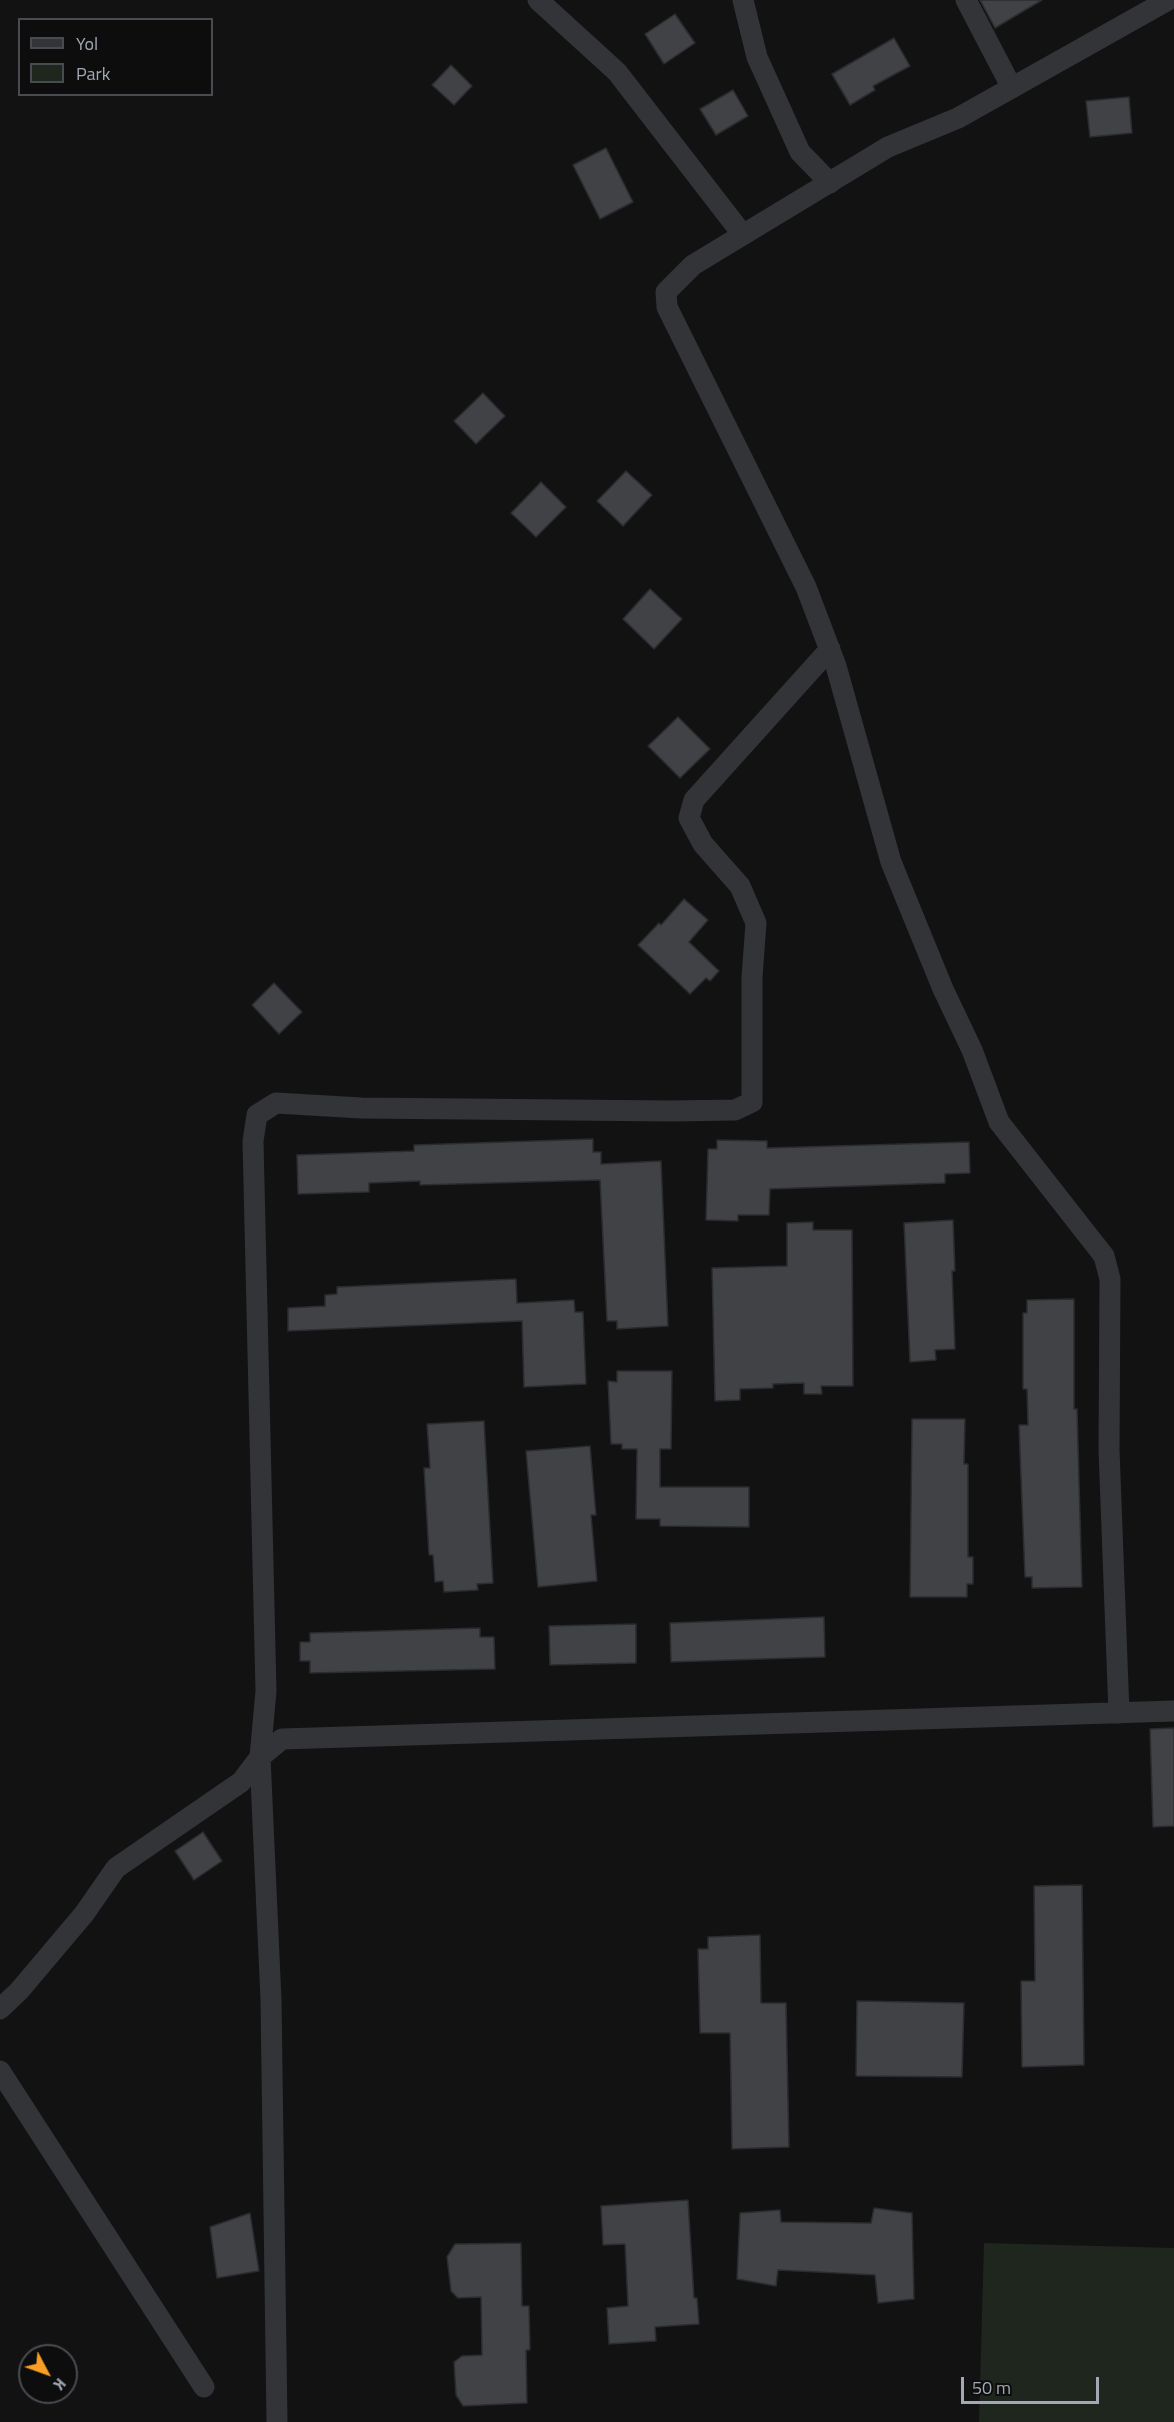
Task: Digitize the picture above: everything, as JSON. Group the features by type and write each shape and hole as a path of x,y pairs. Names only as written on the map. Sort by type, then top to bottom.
{"street":[{"path":"538,0 617,72 743,235"},
{"path":"744,0 756,57 800,152 830,183"},
{"path":"966,0 1012,88"},
{"path":"1119,1713 1109,1450 1110,1279 1104,1256 999,1122 972,1050 942,989 891,862 830,649 806,587 667,307 666,292 693,265 888,147 958,118 1168,0"},
{"path":"277,2422 271,2000 260,1757 266,1691 253,1152 257,1115 276,1103 362,1108 672,1111 735,1110 752,1102 752,977 756,923 740,886 703,844 689,818 694,800 830,649"},
{"path":"0,2009 20,1991 84,1914 116,1868 241,1782 260,1757 282,1739 1174,1711"},
{"path":"0,2071 204,2387"}],"green space":[{"path":"984,2243 1174,2248 1174,2422 979,2422"}],"building":[{"path":"980,0 1042,0 995,28"},
{"path":"675,14 695,43 664,64 645,34"},
{"path":"894,38 910,66 873,86 875,90 850,105 832,74"},
{"path":"451,65 472,86 454,105 432,85"},
{"path":"733,90 748,116 716,135 700,109"},
{"path":"1129,97 1132,133 1090,137 1086,101"},
{"path":"606,148 633,202 600,219 573,165"},
{"path":"483,393 505,416 476,444 454,421"},
{"path":"626,471 652,495 623,526 597,501"},
{"path":"541,482 566,507 536,537 511,513"},
{"path":"650,589 682,619 654,649 623,619"},
{"path":"678,717 710,749 680,778 648,746"},
{"path":"684,899 708,920 689,942 719,971 710,981 706,978 690,994 638,945 659,923 661,925"},
{"path":"274,983 302,1012 279,1034 252,1005"},
{"path":"593,1139 593,1152 601,1152 601,1164 661,1161 668,1326 617,1329 617,1321 607,1321 600,1180 420,1185 420,1181 369,1183 369,1192 298,1194 297,1155 414,1151 414,1145"},
{"path":"717,1140 767,1141 767,1148 969,1142 970,1173 945,1174 945,1183 770,1189 769,1215 738,1215 738,1221 706,1220 708,1149 717,1149"},
{"path":"953,1220 955,1349 935,1350 936,1360 910,1362 904,1223"},
{"path":"813,1222 813,1230 852,1230 853,1386 821,1386 822,1394 804,1394 804,1383 773,1384 773,1388 740,1389 740,1400 715,1401 712,1268 787,1266 787,1223"},
{"path":"516,1279 517,1303 574,1300 575,1312 583,1312 586,1384 524,1387 522,1321 288,1331 288,1308 325,1306 325,1295 337,1294 337,1287"},
{"path":"1074,1299 1074,1409 1077,1409 1082,1587 1032,1588 1032,1577 1025,1577 1019,1425 1028,1425 1027,1389 1023,1389 1023,1313 1027,1313 1027,1300"},
{"path":"617,1371 672,1371 671,1449 660,1449 660,1487 749,1487 749,1527 660,1526 660,1519 636,1519 637,1449 622,1449 622,1444 611,1444 608,1381 617,1382"},
{"path":"912,1419 965,1419 964,1464 968,1464 968,1557 973,1557 973,1584 967,1584 967,1597 910,1597"},
{"path":"484,1421 493,1583 477,1584 478,1590 444,1592 443,1581 435,1582 433,1555 429,1555 424,1468 430,1468 427,1424"},
{"path":"590,1446 596,1515 591,1515 597,1581 538,1587 526,1451"},
{"path":"824,1617 825,1657 671,1662 670,1623"},
{"path":"636,1624 636,1663 550,1665 549,1626"},
{"path":"480,1628 480,1637 494,1637 495,1669 310,1673 310,1661 300,1661 300,1642 310,1642 310,1633"},
{"path":"1174,1728 1174,1826 1153,1827 1150,1729"},
{"path":"203,1832 222,1861 194,1880 175,1851"},
{"path":"1082,1885 1084,2065 1022,2067 1021,1981 1035,1981 1034,1886"},
{"path":"760,1935 761,2003 786,2003 789,2147 732,2149 730,2033 700,2033 698,1949 708,1949 708,1937"},
{"path":"857,2001 964,2003 962,2077 856,2076"},
{"path":"688,2200 694,2298 697,2298 699,2324 655,2327 656,2341 609,2344 607,2308 628,2306 625,2244 603,2245 601,2206"},
{"path":"874,2208 912,2213 914,2299 878,2303 875,2275 778,2270 776,2286 737,2279 740,2213 780,2210 781,2222 871,2223"},
{"path":"250,2213 259,2271 217,2278 210,2227"},
{"path":"521,2243 522,2306 529,2306 530,2350 526,2350 527,2403 463,2406 456,2395 454,2362 462,2356 482,2355 481,2297 458,2298 451,2291 447,2257 455,2244"}]}
